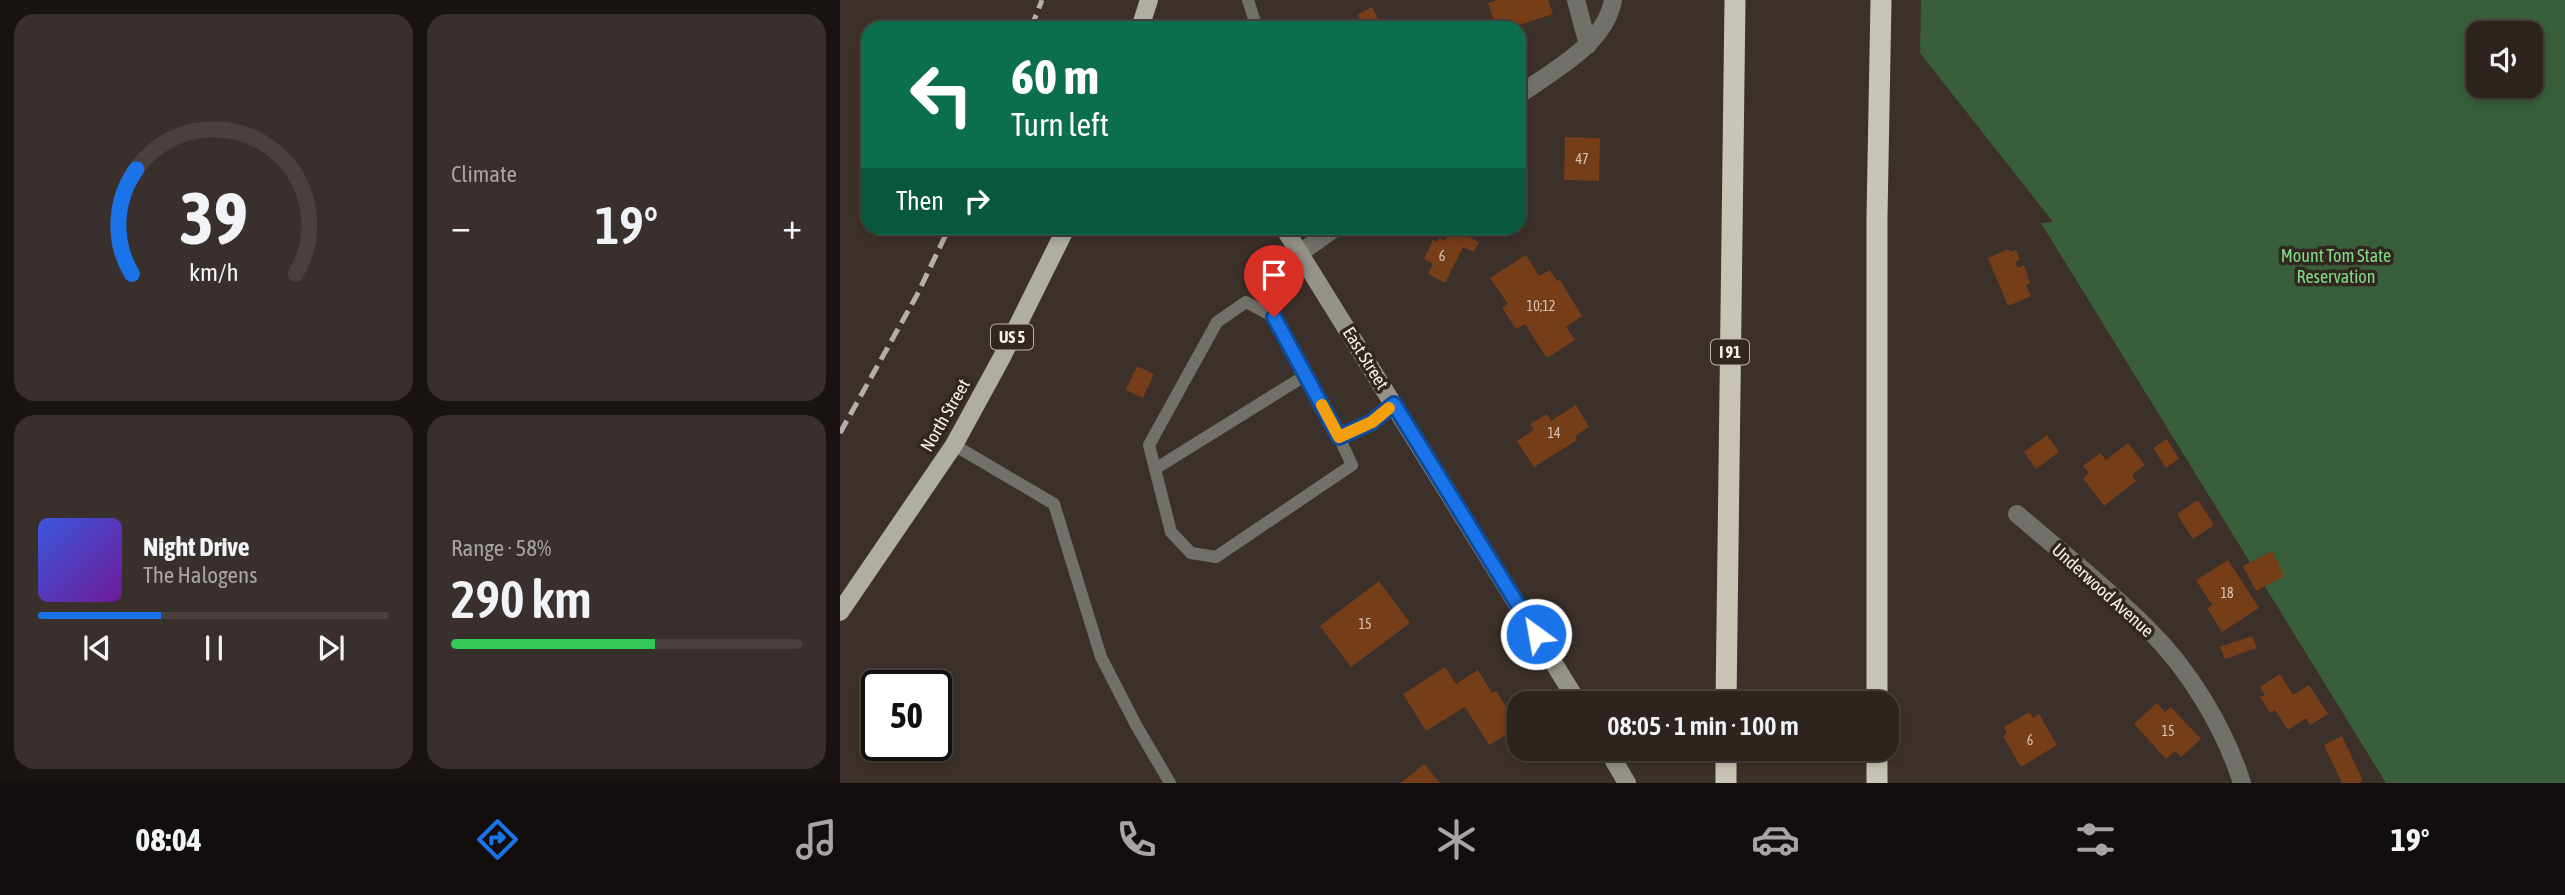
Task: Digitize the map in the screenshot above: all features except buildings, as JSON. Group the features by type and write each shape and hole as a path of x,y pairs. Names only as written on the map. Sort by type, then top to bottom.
{"highway":[{"name":"I 91","path":"1726,691 1735,0"},
{"path":"1877,691 1877,217 1881,0"},
{"path":"1726,761 1726,783"},
{"path":"1877,761 1877,783"}],"main road":[{"path":"1142,21 1149,0"},
{"name":"North Street","path":"840,612 954,445 1001,359 1063,235"},
{"name":"East Street","path":"1288,235 1571,691"},
{"path":"1613,761 1627,783"}],"street":[{"path":"1576,0 1588,45"},
{"path":"1526,90 1588,45 1611,13 1613,0"},
{"path":"1300,253 1325,235"},
{"name":"Underwood Avenue","path":"2017,514 2148,628 2193,682 2235,761 2242,783"}],"lane":[{"path":"1248,0 1255,21"},
{"path":"1246,302 1274,317 1339,437 1352,465 1216,557 1191,553 1171,532 1149,445 1217,322 1246,302"},
{"path":"1155,469 1306,375"},
{"path":"1339,437 1372,422 1394,404"},
{"path":"954,445 1054,504 1101,657 1170,783"}],"green space":[{"name":"Mount Tom State Reservation","path":"1921,0 2565,0 2565,783 2386,783 2041,223 2053,222 1920,53"}],"railway":[{"path":"1034,21 1042,0"},
{"path":"840,433 917,295 946,235"}],"slow traffic":[{"path":"1322,405 1339,437 1372,422 1389,408"}],"route":[{"path":"1274,317 1339,437 1372,422 1394,404 1536,634"}]}
